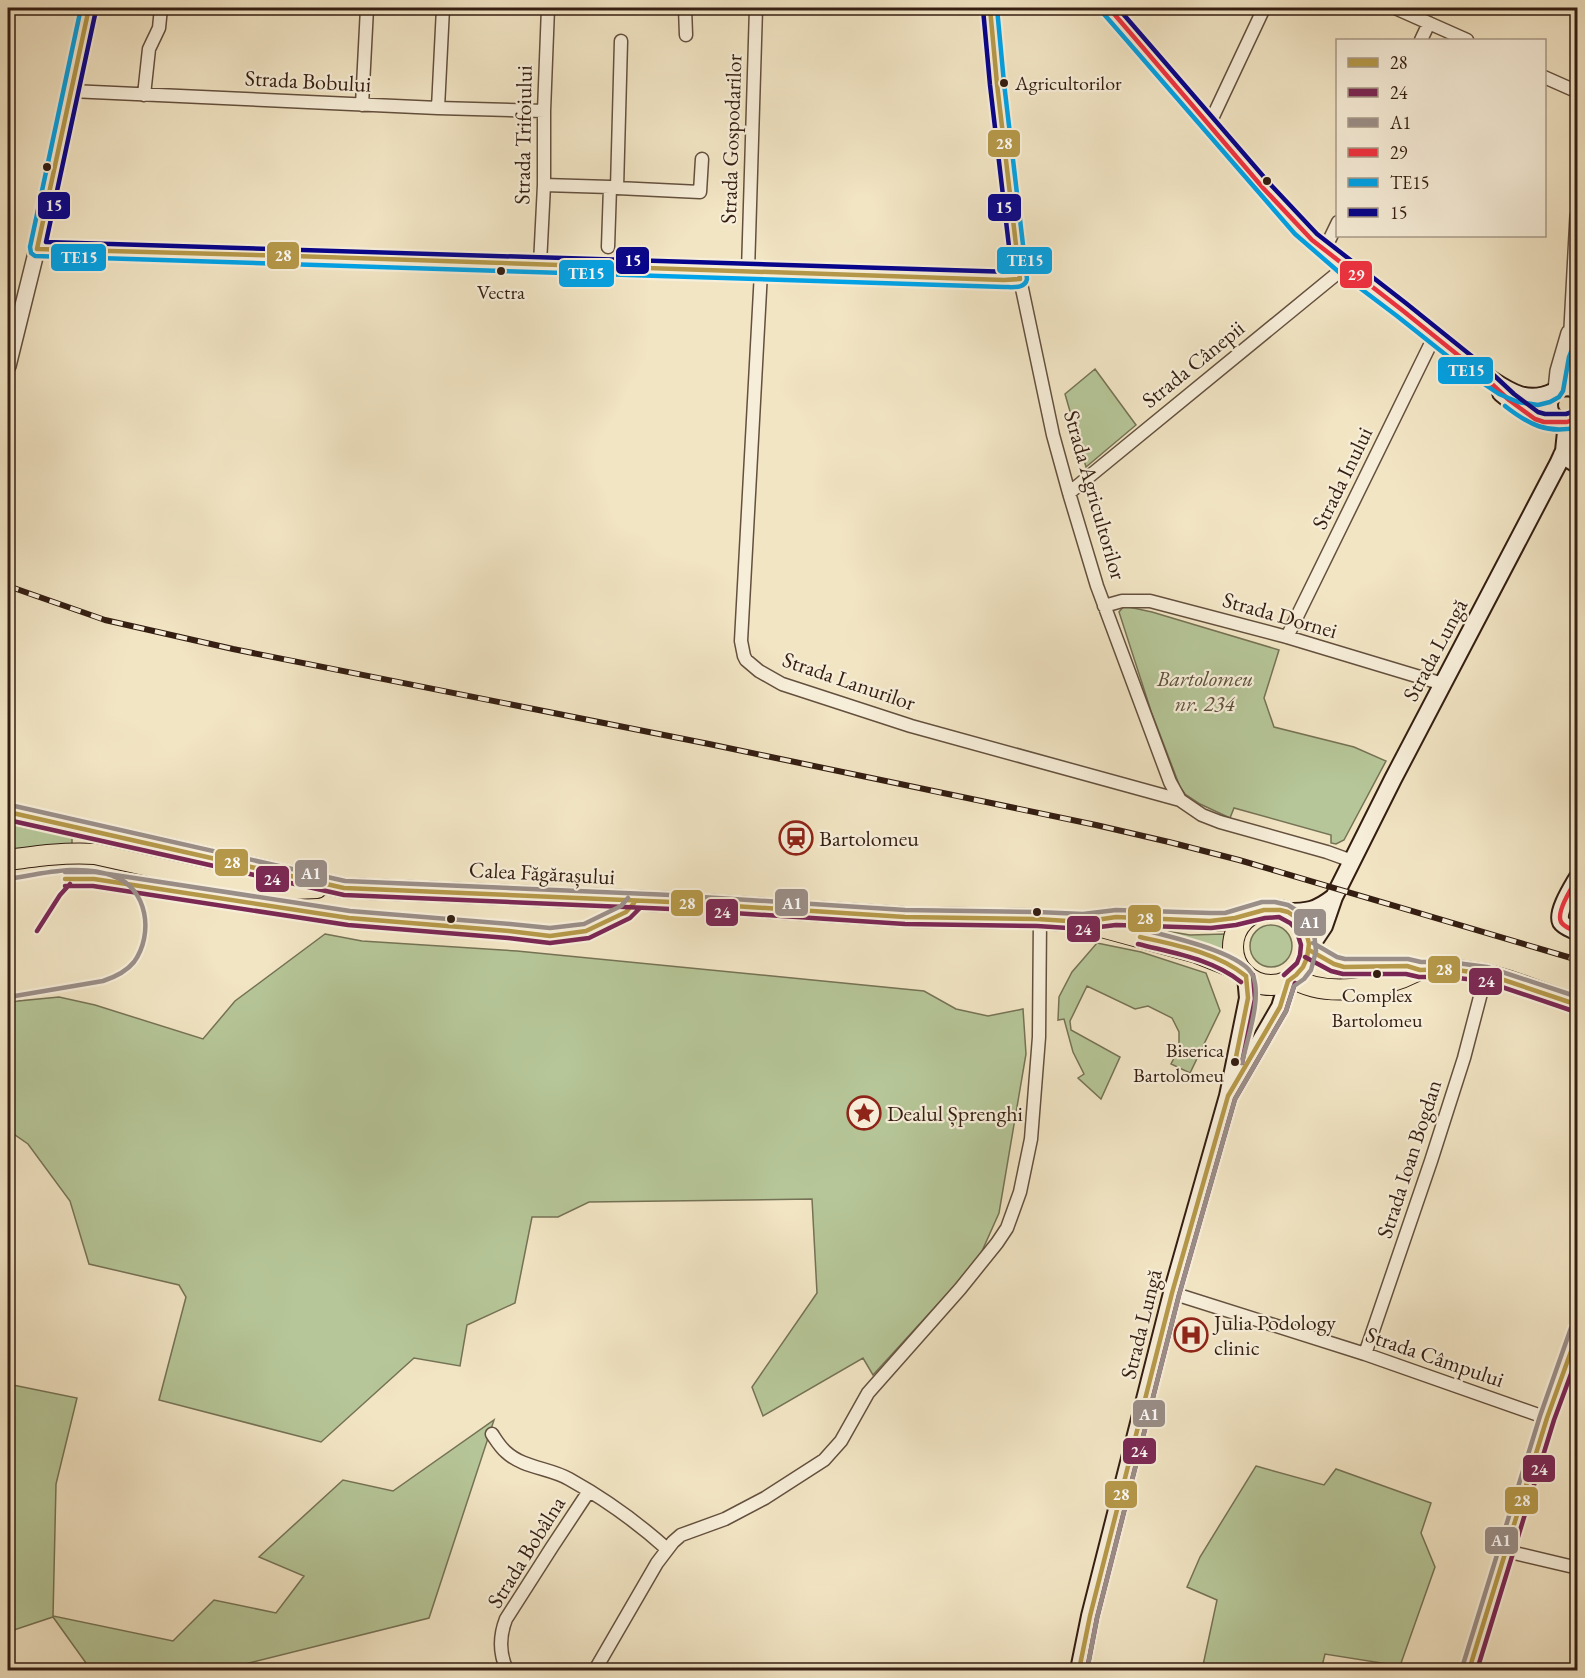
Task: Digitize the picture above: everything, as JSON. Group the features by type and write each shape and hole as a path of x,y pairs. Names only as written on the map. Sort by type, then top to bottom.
{"main road":[{"path":"1109,8 1286,214 1324,251 1402,310 1535,419 1544,422 1568,420"},
{"path":"1479,372 1526,397 1539,398 1563,387 1576,389"},
{"path":"1554,391 1549,400 1549,409 1553,417 1568,420"},
{"name":"Strada Lungă","path":"1309,947 1324,926 1334,897 1352,861 1562,455 1568,420"},
{"path":"1562,455 1578,465"},
{"name":"Calea Făgărașului","path":"8,812 344,888 671,902 905,917 1083,922 1212,957 1243,973"},
{"path":"8,860 66,853 95,854 269,890 344,888"},
{"path":"1578,877 1559,915 1561,922 1578,932"},
{"path":"1286,912 1299,921 1307,935 1309,947 1304,966 1290,980 1271,985 1254,981 1243,973 1235,962 1232,944 1239,926 1252,913 1263,909 1286,912 1311,911 1334,897"},
{"name":"Calea Făgărașului","path":"1083,922 1116,917 1210,921 1226,920 1252,913"},
{"path":"1309,947 1334,964 1344,967 1407,966 1420,970 1449,969 1486,975 1578,1005"},
{"path":"1290,980 1318,988 1341,989 1377,985 1420,970"},
{"name":"Strada Lungă","path":"1078,1671 1172,1293 1228,1096 1248,998 1243,973"},
{"name":"Strada Lungă","path":"1228,1096 1280,1007 1290,980"},
{"path":"1469,1671 1547,1418 1578,1331"}],"street":[{"path":"8,366 37,249 89,8"},
{"path":"144,95 149,49 159,28 161,8"},
{"path":"362,105 367,8"},
{"path":"438,108 443,8"},
{"name":"Strada Trifoiului","path":"540,264 548,8"},
{"path":"685,8 686,35"},
{"name":"Strada Gospodarilor","path":"754,271 756,8"},
{"name":"Strada Agricultorilor","path":"990,8 1020,279 1053,435 1104,606 1170,782 1180,800"},
{"path":"1209,125 1264,8"},
{"path":"1395,8 1465,39"},
{"path":"1421,39 1429,23"},
{"path":"608,247 614,187 621,41"},
{"path":"1546,76 1578,92"},
{"name":"Strada Bobului","path":"71,91 544,111"},
{"path":"544,184 700,192 702,159"},
{"path":"1576,389 1576,351 1572,328 1578,216"},
{"path":"1324,251 1336,226"},
{"path":"37,249 1020,279"},
{"name":"Strada Cânepii","path":"1069,493 1345,267"},
{"name":"Strada Lanurilor","path":"754,271 741,641 746,660 759,671 782,684 911,726 1180,800"},
{"path":"1554,391 1567,336 1572,328"},
{"name":"Strada Inului","path":"1287,637 1434,337"},
{"name":"Strada Dornei","path":"1104,606 1122,602 1150,601 1287,637 1443,684"},
{"path":"1180,800 1202,815 1220,822 1352,861"},
{"path":"595,1671 667,1549 681,1535 725,1519 765,1498 824,1460 841,1441 868,1393 960,1289 1002,1235 1020,1192 1031,1139 1039,1037 1040,919"},
{"name":"Strada Ioan Bogdan","path":"1365,1354 1464,1058 1486,975"},
{"name":"Strada Câmpului","path":"1172,1293 1365,1354 1547,1418"},
{"name":"Strada Bobâlna","path":"492,1434 511,1457 523,1463 558,1473 590,1491 628,1516 667,1549"},
{"name":"Strada Bobâlna","path":"507,1671 500,1646 506,1619 590,1491"},
{"path":"1506,1551 1578,1568"}],"green space":[{"path":"1095,369 1136,425 1086,467 1065,394"},
{"name":"Bartolomeu nr. 234","path":"1124,606 1152,612 1279,650 1264,698 1274,727 1354,747 1386,761 1344,840 1336,844 1331,843 1331,835 1234,808 1230,818 1185,794 1180,787 1151,711 1119,612"},
{"path":"13,825 72,837 72,845 9,854 14,836"},
{"path":"1271,925 1279,926 1286,931 1291,938 1291,954 1286,961 1279,966 1271,967 1263,966 1256,961 1251,954 1250,946 1251,938 1256,931 1263,926"},
{"path":"1148,928 1190,935 1225,934 1225,955 1148,930"},
{"path":"325,934 362,941 517,951 924,991 956,1009 988,1016 1023,1009 1026,1054 999,1213 978,1260 873,1375 863,1358 763,1416 752,1387 817,1293 812,1199 589,1202 558,1217 532,1217 515,1303 467,1325 460,1366 414,1358 321,1442 159,1400 186,1297 179,1285 89,1264 70,1201 28,1144 8,1130 8,1002 59,997 95,1005 203,1039 235,1001"},
{"path":"1097,943 1141,952 1206,973 1220,1011 1190,1073 1171,1064 1179,1048 1179,1032 1172,1018 1148,1006 1135,1009 1087,986 1070,1021 1071,1030 1120,1057 1101,1099 1078,1078 1084,1074 1073,1052 1064,1019 1058,1020 1059,997 1072,972"},
{"path":"8,1384 77,1398 56,1484 53,1616 173,1641 214,1600 276,1613 304,1576 259,1557 343,1480 393,1491 494,1420 429,1618 241,1665 212,1670 91,1670 53,1617 8,1632"},
{"path":"1256,1466 1324,1485 1336,1469 1431,1503 1421,1533 1435,1567 1400,1666 1325,1654 1321,1670 1202,1670 1217,1600 1187,1587 1200,1557"}],"railway":[{"path":"8,586 105,620 233,649 709,744 1169,842 1239,860 1578,960"}],"transit line":[{"name":"TE15","path":"81,8 30,247 31,253 35,256 1015,287 1021,286 1027,279 997,8"},
{"name":"28","path":"37,249 89,8"},
{"name":"28","path":"990,8 1020,279"},
{"name":"29","path":"1109,8 1264,189 1312,240 1535,419 1544,422 1567,422 1578,418"},
{"name":"15","path":"1118,8 1270,184 1317,234 1484,366 1514,394 1538,412 1566,414 1575,411"},
{"name":"15","path":"96,10 46,242 1012,272 983,9"},
{"name":"TE15","path":"1103,13 1295,234 1340,273 1475,378 1499,394 1518,402 1538,405 1550,402 1559,397 1563,391 1569,357 1578,334"},
{"name":"28","path":"37,249 1020,279"},
{"name":"TE15","path":"1505,406 1530,423 1548,429 1578,427"},
{"name":"A1","path":"10,805 345,881 671,895 905,910 1083,914 1116,910 1225,913 1262,902 1275,902 1288,905 1304,915 1314,933 1316,951 1311,970 1294,986 1286,1011 1235,1099 1179,1295 1097,1618 1087,1670"},
{"name":"28","path":"8,812 344,888 671,902 905,917 1083,922 1116,917 1210,921 1235,918 1264,910 1280,910 1288,912 1302,925 1309,944 1303,967 1288,981"},
{"name":"24","path":"8,820 344,895 671,909 905,924 1083,929 1116,925 1211,928 1279,917 1296,929 1301,945 1297,963 1284,975"},
{"name":"A1","path":"8,879 74,870 87,870 113,876 125,882 134,891 144,913 145,926 144,938 134,962 116,976 103,981 9,997"},
{"name":"A1","path":"65,872 95,872 350,911 550,928 584,924 621,906 628,898"},
{"name":"29","path":"1578,878 1565,900 1560,918 1564,925 1578,932"},
{"name":"28","path":"65,879 94,879 349,918 550,936 586,931 626,912 634,903"},
{"name":"24","path":"37,931 60,895 70,884"},
{"name":"24","path":"65,886 93,886 348,925 550,943 589,938 630,918 640,908"},
{"name":"A1","path":"1141,929 1220,952 1247,967 1253,976 1256,996 1242,1063"},
{"name":"28","path":"1140,937 1209,955 1246,976"},
{"name":"A1","path":"1313,943 1345,959 1408,959 1487,967 1578,997"},
{"name":"24","path":"1138,944 1205,962 1241,982"},
{"name":"28","path":"1309,950 1344,967 1407,966 1420,970 1449,969 1486,974 1578,1005"},
{"name":"24","path":"1305,957 1331,971 1343,974 1406,974 1419,977 1449,977 1484,981 1576,1012"},
{"name":"24","path":"1242,1063 1255,999 1253,975"},
{"name":"28","path":"1235,1062 1248,998 1246,976"},
{"name":"28","path":"1079,1670 1090,1616 1172,1293 1228,1096 1280,1007 1288,981"},
{"name":"24","path":"1087,1670 1097,1618 1179,1295 1235,1099 1286,1011 1295,983"},
{"name":"A1","path":"1462,1668 1540,1416 1571,1328"},
{"name":"28","path":"1469,1670 1547,1418 1578,1332"},
{"name":"24","path":"1477,1670 1554,1420 1578,1355"}],"place":[{"name":"Agricultorilor","path":"1004,83"},
{"name":"Vectra","path":"501,271"},
{"name":"Bartolomeu","path":"796,838"},
{"name":"Complex Bartolomeu","path":"1377,974"},
{"name":"Biserica Bartolomeu","path":"1235,1062"},
{"name":"Dealul Șprenghi","path":"864,1113"},
{"name":"Julia Podology clinic","path":"1191,1335"}]}
